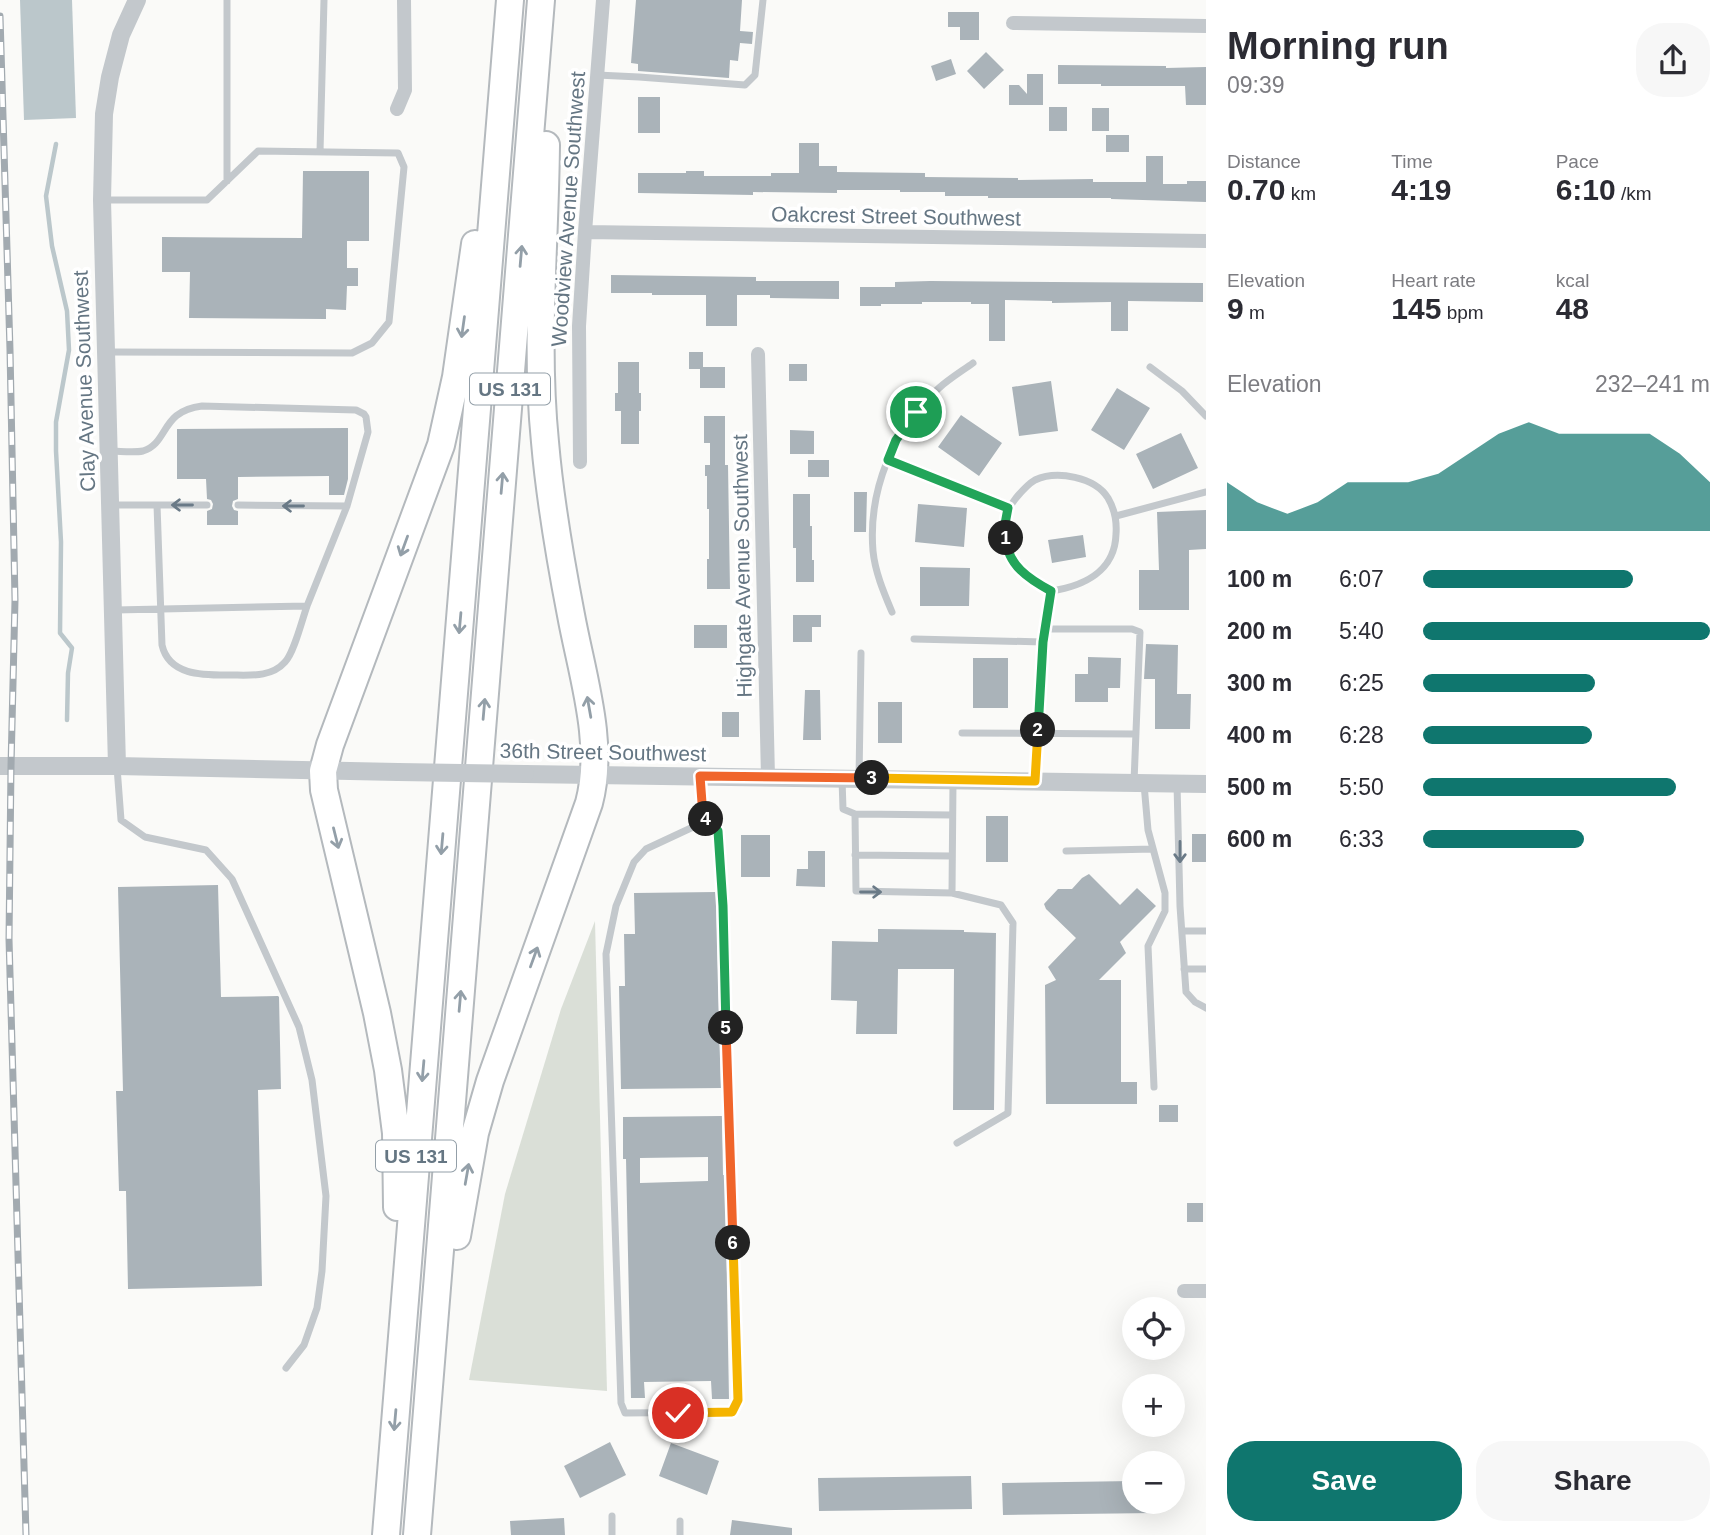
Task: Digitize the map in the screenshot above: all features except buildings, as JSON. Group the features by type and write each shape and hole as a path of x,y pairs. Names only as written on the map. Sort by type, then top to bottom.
{"highway":[{"name":"US 131","path":"386,1535 510,0"},
{"name":"US 131","path":"417,1535 542,0"},
{"path":"429,1386 479,1120 490,1081 589,803 595,775 595,747 590,712 559,556 542,416 540,326 546,148 542,0"},
{"path":"398,1376 397,1151 394,1111 377,1013 326,799 323,771 330,745 428,482 446,425 456,377 507,42"}],"street":[{"name":"Clay Avenue Southwest","path":"117,766 102,200 104,114 121,35 137,0"},
{"path":"397,108 405,90 404,0"},
{"name":"Woodview Avenue Southwest","path":"580,462 579,327 603,0"},
{"path":"1013,23 1206,26"},
{"name":"Oakcrest Street Southwest","path":"585,232 1206,241"},
{"name":"Highgate Avenue Southwest","path":"758,354 768,777"},
{"name":"36th Street Southwest","path":"0,766 1206,784"},
{"path":"1184,1290 1206,1291"}],"lane":[{"path":"227,0 227,181"},
{"path":"320,152 324,0"},
{"path":"597,75 745,85 755,75 763,0"},
{"path":"102,200 207,201 258,151 398,153 404,167 389,322 372,343 352,353 106,352"},
{"path":"892,612 873,553 873,519 879,485 896,440 916,412 938,388 974,363"},
{"path":"1150,367 1182,391 1206,416"},
{"path":"109,451 141,451 152,447 170,421 180,412 192,407 356,410 366,417 368,432 347,506 287,660 274,672 253,676 204,676 190,673 164,655 157,505"},
{"path":"888,460 1008,508"},
{"path":"1072,476 1093,485 1107,496 1116,516 1116,538 1112,557 1100,572 1069,589 1051,591 1030,580 1013,563 1006,547 1005,524 1008,508 1021,491 1035,480 1072,476"},
{"path":"1116,516 1206,492"},
{"path":"110,505 207,505"},
{"path":"238,505 347,506"},
{"path":"1035,781 1043,642 1051,591"},
{"path":"113,610 307,606"},
{"path":"1045,629 1132,629 1140,632 1136,734 1139,783 1165,893 1165,911 1149,946 1154,1087"},
{"path":"914,639 1043,642"},
{"path":"861,653 851,778 843,809 855,814 952,815"},
{"path":"962,733 1136,734"},
{"path":"117,766 121,820 145,838 206,850 232,878 299,1027 312,1080 326,1196 317,1308 304,1345 286,1368"},
{"path":"700,776 703,816 718,831 723,906 738,1400 732,1412 625,1413 621,1403 606,954 616,905 635,862 646,849 691,828 703,816"},
{"path":"952,893 953,780"},
{"path":"1177,783 1186,992 1195,1002 1206,1008"},
{"path":"855,814 855,890 952,893 1001,905 1013,923 1008,1113 957,1143"},
{"path":"1066,851 1153,849"},
{"path":"855,855 952,856"},
{"path":"1182,928 1206,931"},
{"path":"1184,968 1206,969"},
{"path":"612,1516 612,1535"},
{"path":"680,1521 680,1535"}],"shaded area":[{"path":"20,0 72,0 76,118 24,120"},
{"path":"595,921 607,1391 469,1380 505,1194 561,1009"}],"waterway":[{"path":"56,144 46,196 52,246 67,311 69,350 56,422 61,542 60,633 72,648 68,673 67,720"}],"railway":[{"path":"0,16 15,600 9,939 26,1535"}],"route":[{"path":"678,1413 732,1412 738,1400 723,906 718,831 703,816 700,776 1035,781 1043,642 1051,591 1030,580 1013,563 1006,547 1005,524 1008,508 888,460 896,440 916,412"}]}
